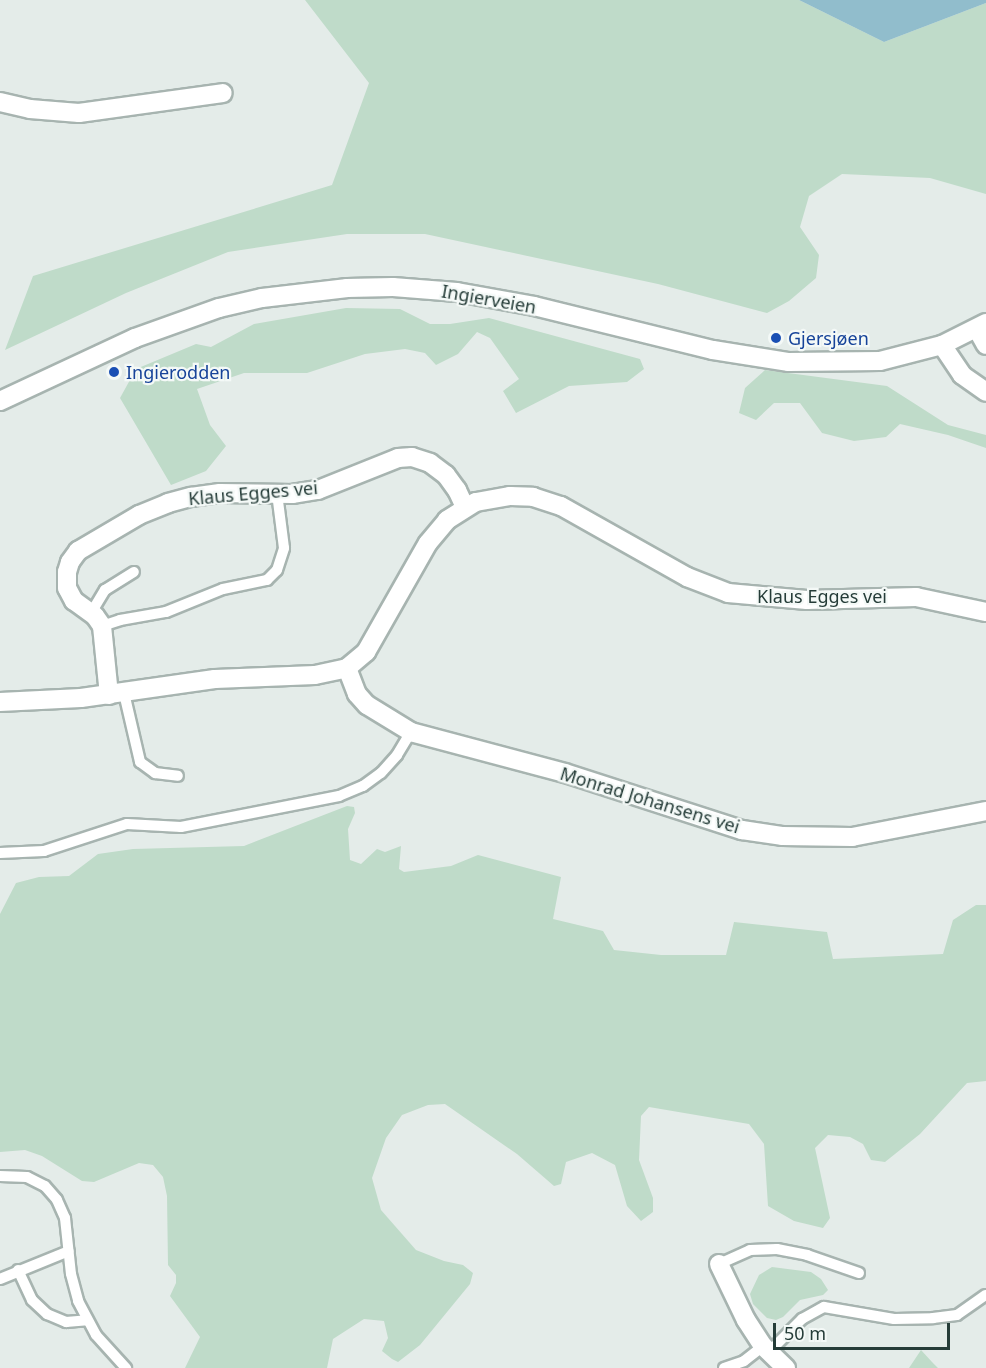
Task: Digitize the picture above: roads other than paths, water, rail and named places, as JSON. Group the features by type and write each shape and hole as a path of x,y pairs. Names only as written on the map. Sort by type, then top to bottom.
{"street":[{"path":"0,102 30,109 79,113 223,93"},
{"name":"Ingierveien","path":"0,401 135,338 219,308 282,295 347,288 393,286 468,293 534,306 713,350 789,362 880,361 942,345 981,326"},
{"path":"981,326 986,345"},
{"path":"942,345 962,375 986,392"},
{"name":"Klaus Egges vei","path":"96,619 74,601 66,583 70,562 84,547 139,515 180,499 220,493 278,494 318,490 398,458 412,457 430,463 446,475 457,490 465,507"},
{"name":"Klaus Egges vei","path":"347,668 362,658 428,543 447,520 465,507 486,499 510,496 546,500 715,590 741,596 807,600 916,597 986,612"},
{"path":"96,619 116,694"},
{"path":"0,702 44,702 215,679 315,675 347,668"},
{"name":"Monrad Johansens vei","path":"347,668 357,694 367,705 411,732 565,773 722,825 760,834 812,838 852,837 986,811"},
{"path":"719,1264 746,1320 766,1349 786,1368"}],"lane":[{"path":"134,572 105,590 96,619 120,620 166,612 224,589 267,580 277,570 284,548 278,494"},
{"path":"116,694 140,762 155,773 178,776"},
{"path":"0,853 44,851 127,824 181,827 339,796 363,786 381,773 397,755 411,732"},
{"path":"0,1176 27,1177 52,1192 65,1218 74,1288 87,1320 107,1349 126,1368"},
{"path":"719,1264 750,1250 777,1249 807,1255 859,1273"},
{"path":"0,1279 69,1251"},
{"path":"18,1270 32,1300 46,1314 66,1322 87,1320"},
{"path":"724,1368 744,1361 766,1349 802,1319 824,1307 894,1319 933,1318 957,1315 986,1295"}],"water":[{"path":"799,0 986,0 986,3 884,42"}],"place":[{"name":"Gjersjøen","path":"776,338"},
{"name":"Ingierodden","path":"114,372"}]}
